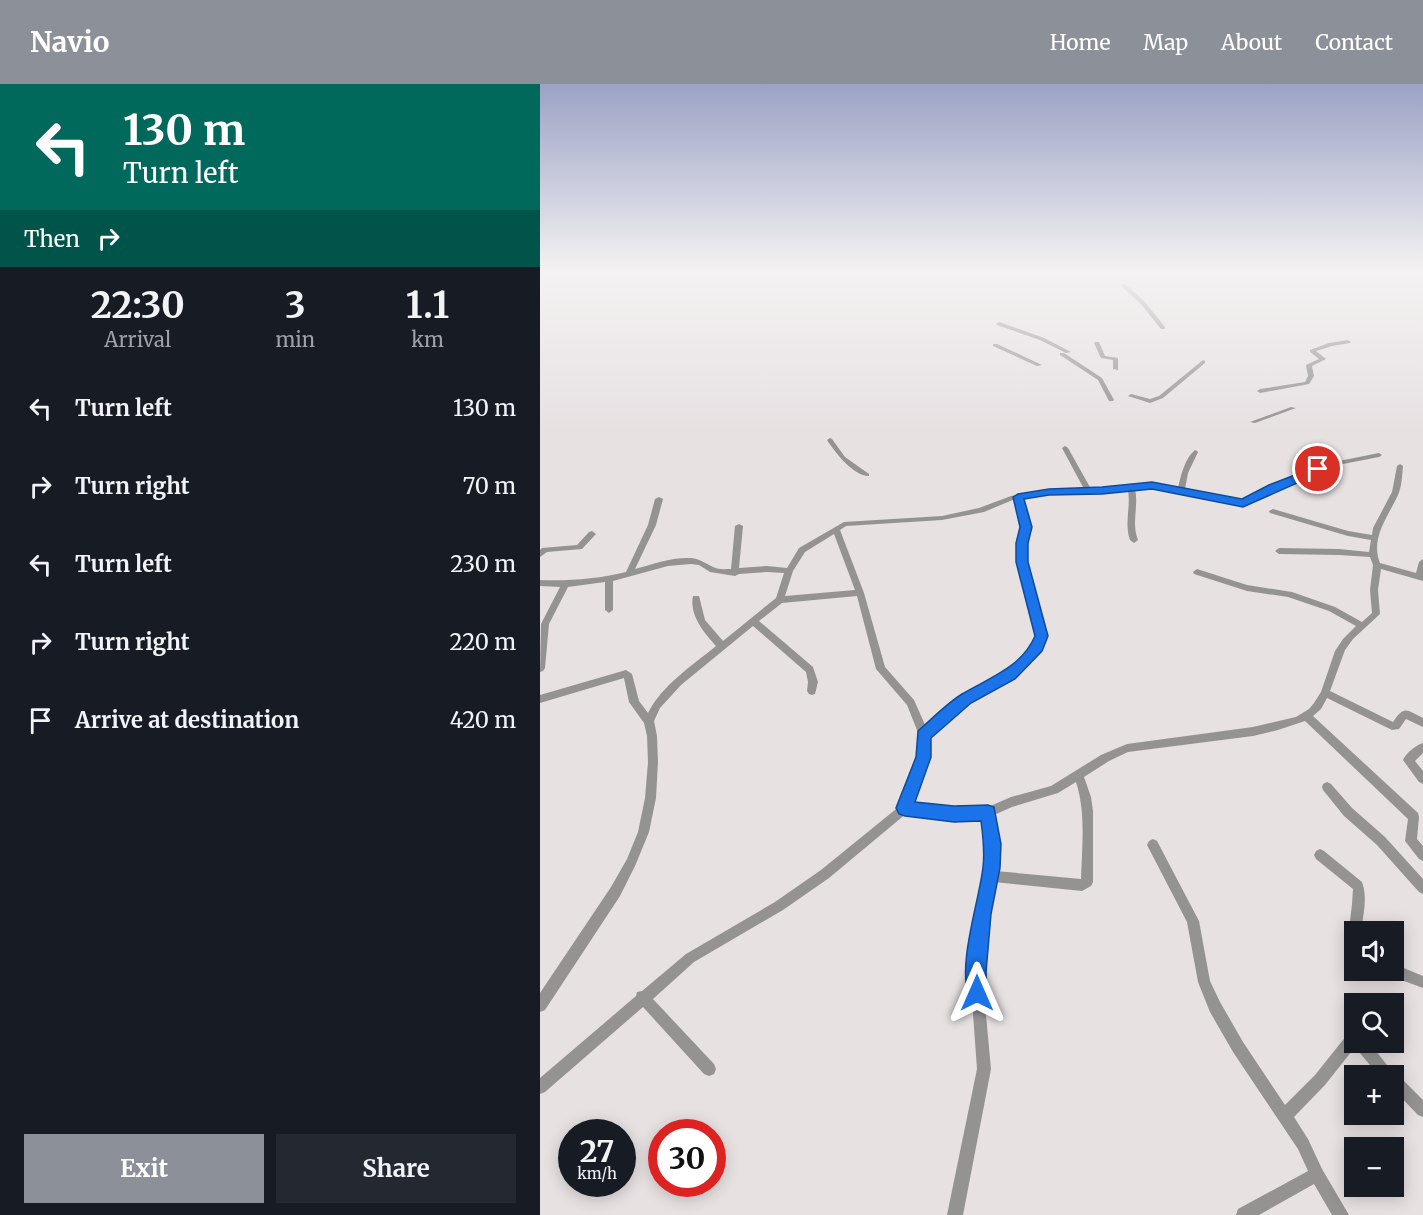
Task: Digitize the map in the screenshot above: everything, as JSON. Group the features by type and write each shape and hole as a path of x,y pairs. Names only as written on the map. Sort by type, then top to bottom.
{"street":[{"path":"1001,325 1042,339 1065,353 1100,379 1111,399"},
{"path":"1160,325 1163,328"},
{"path":"1260,391 1307,382 1311,376 1309,364 1323,359 1312,351 1331,344 1347,342"},
{"path":"1097,343 1102,357 1116,359 1116,369"},
{"path":"995,345 1039,365"},
{"path":"1131,396 1150,401 1161,397 1203,362"},
{"path":"1253,422 1293,408"},
{"path":"830,440 843,458 867,475"},
{"path":"1065,448 1089,492"},
{"path":"1181,491 1185,473 1195,452"},
{"path":"649,721 657,705 678,682 780,600 789,571 802,550 844,524 914,521 961,515 1018,497 1049,492 1089,492 1131,487 1152,486 1237,503 1247,502 1273,488 1336,463 1379,455"},
{"path":"905,808 954,814 988,812 1011,802 1054,789 1105,758 1127,748 1269,728 1306,716 1325,693 1339,653 1349,637 1376,614 1374,590 1377,565 1373,555 1375,538 1377,528 1395,492 1400,465"},
{"path":"1131,487 1134,494 1130,508 1130,532 1134,540"},
{"path":"924,735 966,699 1010,675 1037,647 1042,636 1022,562 1022,543 1026,527 1018,497"},
{"path":"629,573 652,525 659,499"},
{"path":"1273,511 1348,533 1375,538"},
{"path":"735,573 740,526"},
{"path":"540,1087 690,957 779,906 825,874 905,808 923,757 924,735 911,703 881,669 860,593 836,529"},
{"path":"540,554 545,550 579,547 592,534"},
{"path":"1279,551 1373,555"},
{"path":"540,583 565,584 609,579 668,563 691,561 717,571 735,573 767,569 789,571"},
{"path":"1377,565 1421,578 1423,562"},
{"path":"1197,572 1247,588 1289,594 1332,609 1361,625"},
{"path":"609,579 609,610"},
{"path":"540,668 545,624 565,584"},
{"path":"780,600 860,593"},
{"path":"696,598 701,622 723,647"},
{"path":"754,622 810,670 813,682 812,691"},
{"path":"540,699 626,674 629,677 634,702 649,721 652,733 653,791 639,848 619,889 540,1005"},
{"path":"1325,693 1392,726 1395,726 1404,714 1423,723"},
{"path":"1306,716 1419,816 1411,842 1423,855"},
{"path":"1423,747 1408,762 1423,779"},
{"path":"990,876 1082,885 1087,882 1088,812 1086,797 1078,774"},
{"path":"1327,787 1348,812 1382,841 1423,888"},
{"path":"955,1215 984,1069 976,972 982,914 990,876 992,844 988,812"},
{"path":"1153,845 1193,921 1204,982 1215,1007 1238,1047 1303,1144 1317,1174 1341,1215"},
{"path":"1320,855 1358,886 1360,892 1355,921"},
{"path":"1404,974 1423,982"},
{"path":"642,998 709,1069"},
{"path":"1284,1117 1320,1080 1344,1050"},
{"path":"1369,1053 1379,1065"},
{"path":"1404,1091 1423,1110"},
{"path":"1244,1215 1317,1174"}],"route":[{"path":"977,993 976,972 982,914 992,868 988,812 954,814 905,808 923,757 924,735 966,699 1010,675 1037,647 1042,636 1022,562 1022,543 1026,527 1018,497 1049,492 1089,492 1152,486 1243,503 1318,469"}]}
